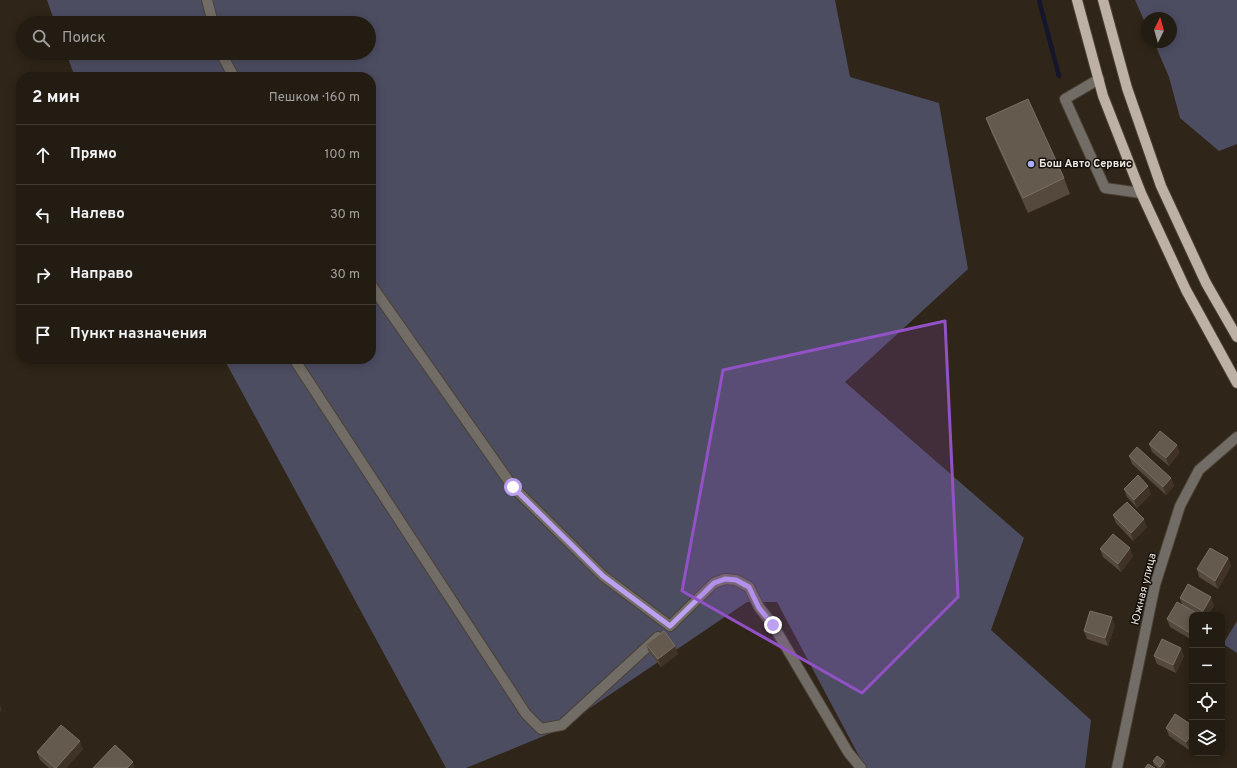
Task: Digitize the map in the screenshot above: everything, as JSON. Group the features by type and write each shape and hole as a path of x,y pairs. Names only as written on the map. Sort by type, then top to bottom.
{"main road":[{"path":"1076,0 1103,96 1141,193 1186,290 1237,383"},
{"path":"1102,0 1127,88 1161,186 1206,282 1237,337"}],"street":[{"path":"207,0 211,16"},
{"path":"226,60 232,72"},
{"path":"1099,79 1065,99 1105,188 1141,193"},
{"path":"376,292 513,487 603,576 670,626"},
{"path":"297,364 526,714 541,729 562,725 670,626 714,583 725,579 736,580 749,587 759,608 773,625 848,752 860,768"},
{"name":"Южная улица","path":"1117,768 1155,586 1180,506 1199,470 1236,437"}],"highlighted area":[{"path":"945,321 958,597 862,693 682,591 723,370"}],"shaded area":[{"path":"47,0 835,0 850,77 939,103 968,269 845,382 1024,538 991,630 1091,720 1085,768 867,768 860,758 777,602 747,602 556,731 466,768 446,768 227,364 376,364 376,72 73,72 69,60 376,60 376,16 53,16"},
{"path":"1135,0 1237,0 1237,144 1219,151 1180,118 1169,77 1157,48 1177,48 1177,12 1141,12 1141,14"},
{"path":"1237,621 1237,653 1225,645 1225,641"}],"building":[{"name":"Бош Авто Сервис","path":"1028,99 1064,178 1023,198 986,118"},
{"path":"1160,431 1177,445 1166,458 1149,444"},
{"path":"1137,447 1171,478 1163,487 1129,456"},
{"path":"1138,475 1148,486 1134,500 1124,489"},
{"path":"1127,502 1144,519 1131,533 1113,515"},
{"path":"1113,534 1130,548 1118,564 1100,549"},
{"path":"1210,548 1228,558 1215,581 1197,569"},
{"path":"1188,584 1211,597 1203,611 1180,598"},
{"path":"1177,602 1195,612 1189,612 1189,632 1167,619"},
{"path":"1090,611 1112,617 1105,638 1084,631"},
{"path":"664,631 675,646 658,659 646,644"},
{"path":"1162,639 1181,648 1173,665 1154,656"},
{"path":"1175,714 1189,723 1189,738 1186,742 1166,728"},
{"path":"61,725 80,741 55,768 37,752"},
{"path":"115,745 133,762 127,768 93,768"},
{"path":"1157,756 1164,761 1160,767 1153,761"},
{"path":"1148,764 1155,768 1145,768"}],"waterway":[{"path":"1039,0 1059,76"}],"place":[{"name":"Бош Авто Сервис","path":"1031,164"}],"route":[{"path":"513,487 603,576 670,626 714,583 725,579 736,580 749,587 759,608 773,625"}]}
